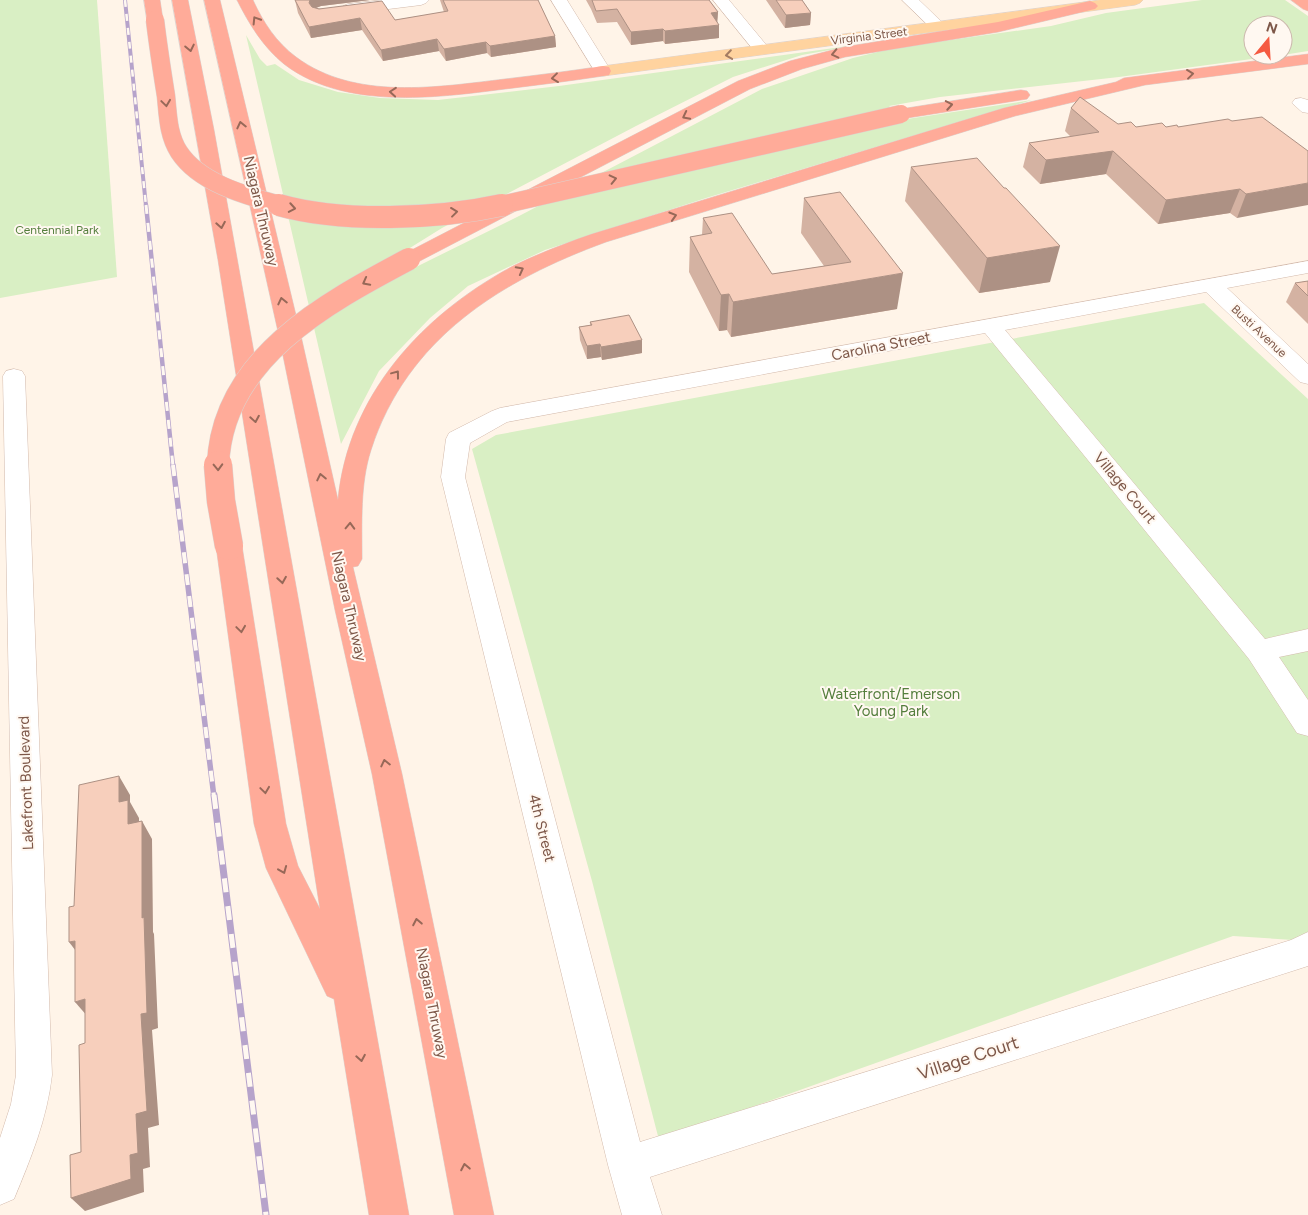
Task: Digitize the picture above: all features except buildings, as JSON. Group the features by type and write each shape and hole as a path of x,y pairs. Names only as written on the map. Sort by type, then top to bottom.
{"highway":[{"path":"152,0 168,114 176,147 193,167 236,192 270,204 320,213 359,216 441,213 496,206 902,114 979,100 1308,59"},
{"path":"180,0 194,68 257,432 352,1010 389,1215"},
{"name":"Niagara Thruway","path":"212,0 290,336 349,610 387,774 474,1215"},
{"path":"245,0 262,30 283,55 309,71 356,86 398,93 436,92 603,71"},
{"path":"1299,0 1308,6"},
{"path":"352,1010 282,868 270,824 219,479 218,454 223,427 233,403 260,361 298,324 344,293 744,85 824,57 866,47 989,28 1090,6"},
{"path":"349,610 349,550 353,479 358,451 370,418 381,396 403,365 436,330 477,296 527,266 599,238 1010,112 1142,81"}],"main road":[{"name":"Virginia Street","path":"603,71 1135,0"}],"street":[{"path":"330,12 420,0"},
{"path":"559,0 603,71"},
{"path":"721,0 762,50"},
{"path":"910,0 939,27"},
{"name":"Carolina Street","path":"458,439 500,416 1308,267"},
{"name":"Busti Avenue","path":"1211,285 1308,377"},
{"name":"Village Court","path":"990,325 1259,651 1308,724"},
{"name":"Lakefront Boulevard","path":"0,1185 22,1136 33,1090 34,1075 14,376"},
{"name":"4th Street","path":"458,439 453,477 627,1164 642,1215"},
{"path":"1259,651 1308,640"},
{"name":"Village Court","path":"627,1164 827,1103 1300,953 1308,948"}],"green space":[{"name":"Centennial Park","path":"0,0 97,0 117,277 0,298"},
{"path":"1202,0 1285,0 1308,16 1308,51 1293,53 1293,15 1243,15 1243,60 1119,77 940,97 889,106 907,119 1032,100 706,198 545,250 468,286 430,318 379,371 341,444 246,35 260,59 267,66 275,64 299,80 338,92 380,98 438,100 559,86 863,44 802,55 733,77 442,228 397,256 414,268 521,215 762,89 853,58 894,48 1051,26 1106,13"},
{"name":"Waterfront/Emerson Young Park","path":"1204,303 1308,399 1308,950 1293,940 1233,936 659,1140 592,881 472,449 496,435"}],"railway":[{"path":"125,0 146,206"},
{"path":"146,205 173,466"},
{"path":"173,465 214,797"},
{"path":"214,795 266,1215"}]}
